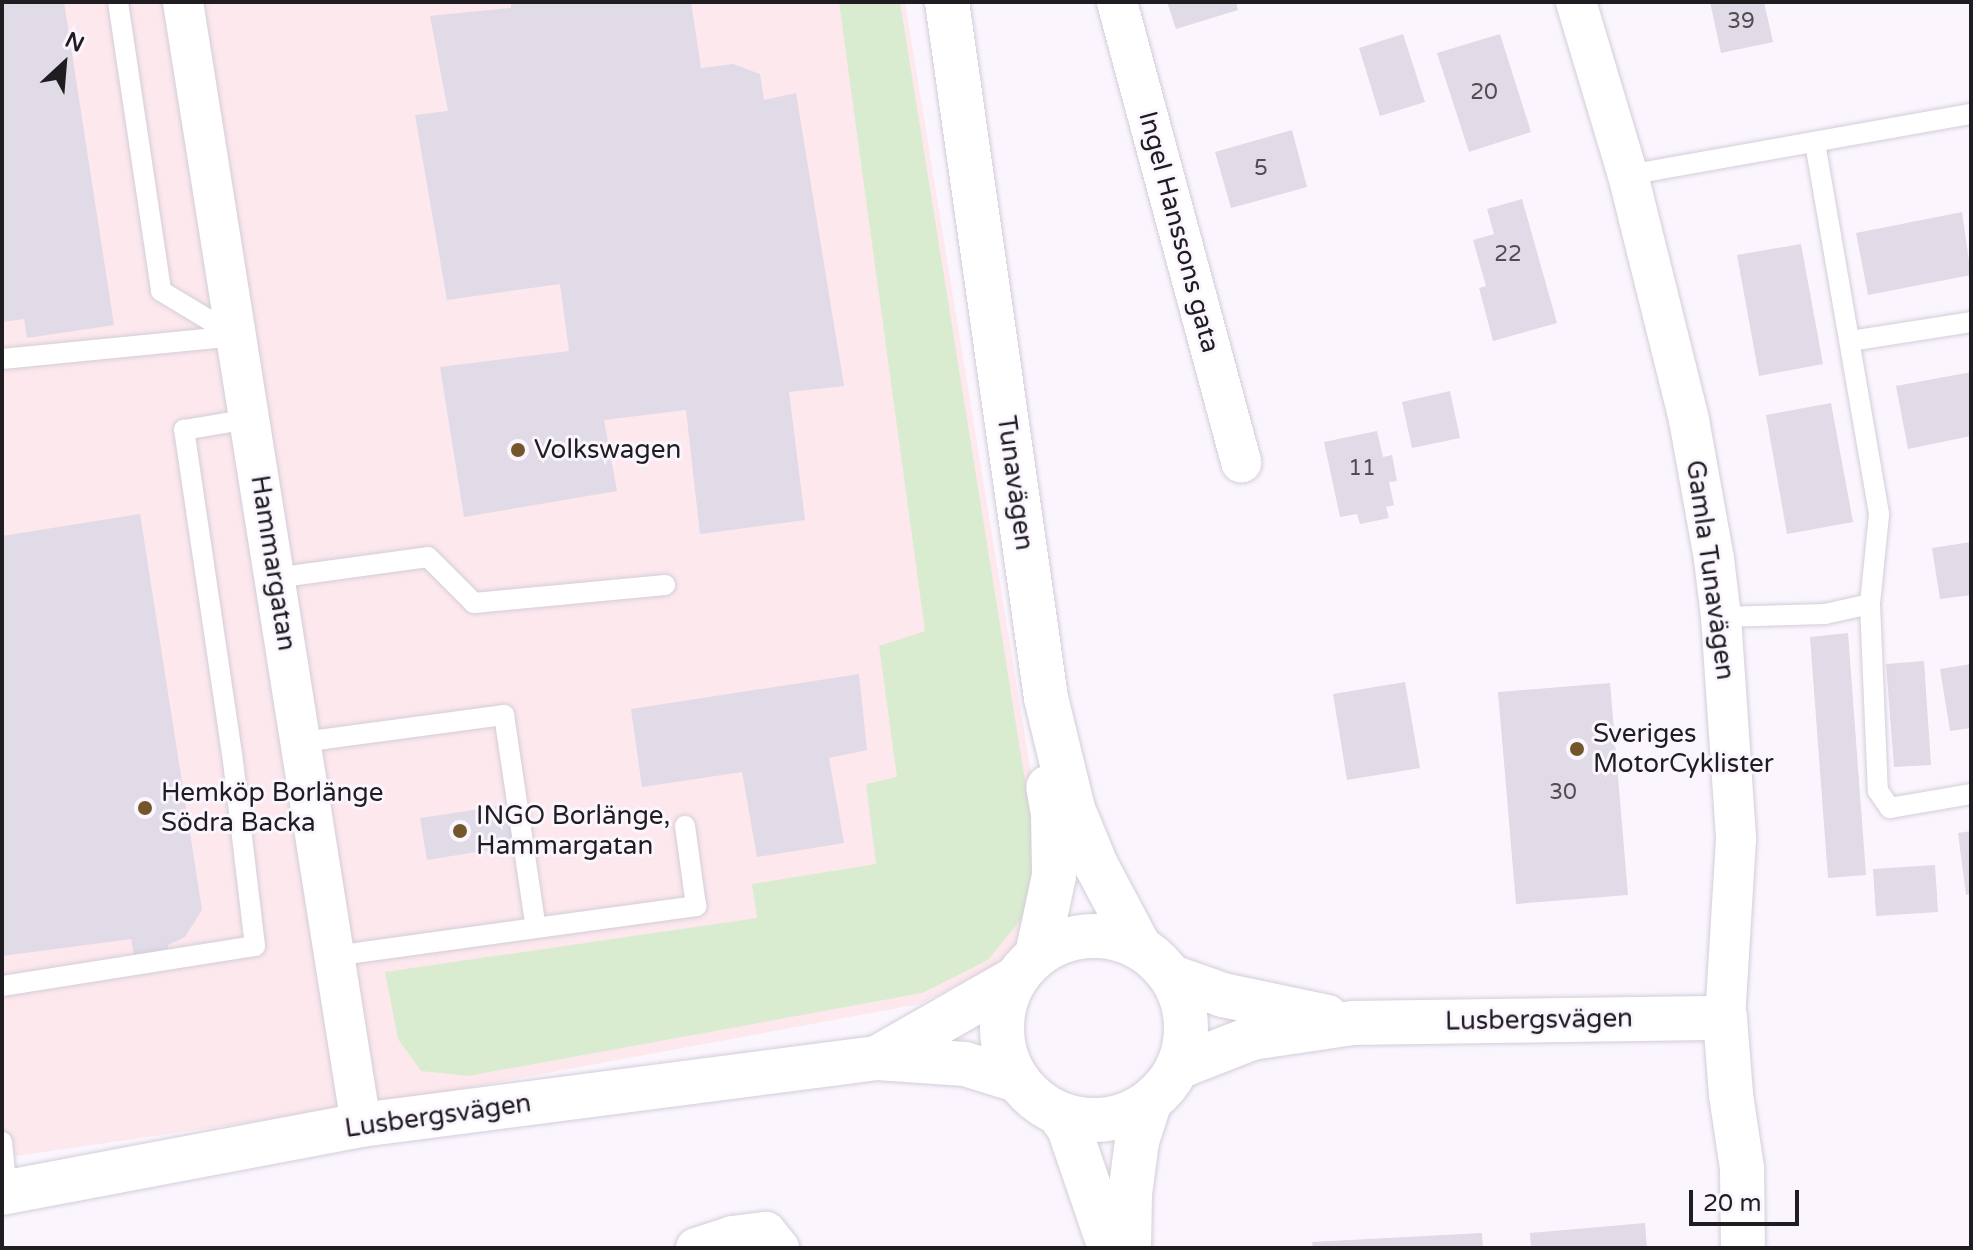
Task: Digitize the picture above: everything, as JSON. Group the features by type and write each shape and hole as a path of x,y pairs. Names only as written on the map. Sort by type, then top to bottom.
{"street":[{"name":"Hammargatan","path":"183,2 361,1125"},
{"name":"Tunavägen","path":"925,2 1028,675 1053,814 1054,876 1026,967"},
{"name":"Tunavägen","path":"947,2 1046,698 1073,809 1096,865 1140,948"},
{"name":"Ingel Hanssons gata","path":"1117,2 1241,463"},
{"name":"Gamla Tunavägen","path":"1576,2 1628,175 1689,420 1721,617 1736,839 1725,1018 1731,1095 1742,1168 1743,1248"},
{"path":"1088,935 1115,938 1140,948 1172,977 1184,1006 1187,1037 1178,1067 1168,1085 1149,1103 1108,1119 1083,1120 1059,1114 1036,1100 1017,1080 1002,1038 1002,1016 1026,967 1061,942 1088,935"},
{"name":"Lusbergsvägen","path":"877,1058 1026,967"},
{"name":"Lusbergsvägen","path":"1172,977 1223,995 1353,1023"},
{"name":"Lusbergsvägen","path":"1178,1067 1252,1038 1353,1023 1725,1018"},
{"name":"Lusbergsvägen","path":"5,1192 361,1125 877,1058 965,1064 1017,1080"},
{"path":"1129,1248 1130,1194 1137,1141 1149,1103"},
{"path":"1059,1114 1069,1128 1110,1248"},
{"path":"696,1248 732,1236 766,1232 779,1248"}],"lane":[{"path":"118,2 161,291 236,336"},
{"path":"1628,175 1971,114"},
{"path":"1815,143 1879,515 1870,604 1878,791 1890,808 1971,794"},
{"path":"1850,341 1971,322"},
{"path":"2,359 236,336"},
{"path":"2,986 255,946 232,754 184,430 249,419"},
{"path":"275,578 428,557 474,603 665,585"},
{"path":"1721,617 1825,614 1870,604"},
{"path":"302,742 504,715 536,928"},
{"path":"335,956 696,906 685,826"},
{"path":"2,1142 5,1192"}],"shaded area":[{"path":"2,2 905,2 1046,865 1036,923 1005,960 920,1004 402,1100 2,1158"}],"green space":[{"path":"839,2 900,2 1037,855 1026,913 988,960 922,993 468,1076 421,1071 398,1039 385,972 757,918 752,884 876,864 866,784 897,777 879,646 925,631"}],"building":[{"path":"2,2 64,2 114,325 27,338 24,319 2,322"},
{"path":"511,2 691,2 701,68 733,64 760,74 764,100 796,93 844,386 789,392 805,520 700,534 686,410 604,420 617,491 464,517 440,367 569,351 560,284 447,300 415,115 448,111 430,16 511,8"},
{"path":"1167,2 1236,2 1238,10 1176,29"},
{"path":"1710,2 1764,2 1773,42 1721,53"},
{"path":"1403,34 1425,102 1380,116 1359,48"},
{"path":"1500,34 1531,132 1469,152 1437,53"},
{"path":"1292,130 1307,187 1231,208 1215,152"},
{"path":"1522,199 1557,323 1493,341 1479,288 1486,286 1473,240 1494,234 1487,209"},
{"path":"1962,212 1971,275 1868,295 1856,233"},
{"path":"1801,244 1823,364 1759,376 1737,255"},
{"path":"1971,372 1971,436 1908,449 1896,386"},
{"path":"1450,391 1460,438 1412,448 1402,402"},
{"path":"1831,403 1853,522 1787,534 1766,415"},
{"path":"1377,431 1383,457 1392,455 1397,481 1389,482 1394,505 1386,507 1389,518 1360,524 1357,514 1340,517 1324,442"},
{"path":"140,514 202,910 185,937 168,945 168,953 134,955 131,939 2,956 2,536"},
{"path":"1971,542 1971,595 1940,599 1932,548"},
{"path":"1848,633 1866,875 1828,878 1810,637"},
{"path":"1924,661 1931,765 1894,767 1886,664"},
{"path":"1971,664 1971,728 1950,731 1940,669"},
{"path":"859,674 867,750 829,758 844,843 757,857 742,772 642,787 631,709"},
{"path":"1405,682 1420,768 1347,780 1333,694"},
{"path":"1610,683 1628,895 1516,904 1498,692"},
{"path":"513,804 520,845 427,860 420,818"},
{"path":"1971,831 1971,894 1966,895 1958,833"},
{"path":"1935,865 1938,912 1876,916 1873,869"},
{"path":"1645,1223 1647,1248 1531,1248 1530,1233"},
{"path":"1482,1233 1483,1248 1313,1248 1312,1242"}],"place":[{"name":"Volkswagen","path":"518,450"},
{"name":"Sveriges MotorCyklister","path":"1577,749"},
{"name":"Hemköp Borlänge Södra Backa","path":"145,808"},
{"name":"INGO Borlänge, Hammargatan","path":"460,831"}]}
